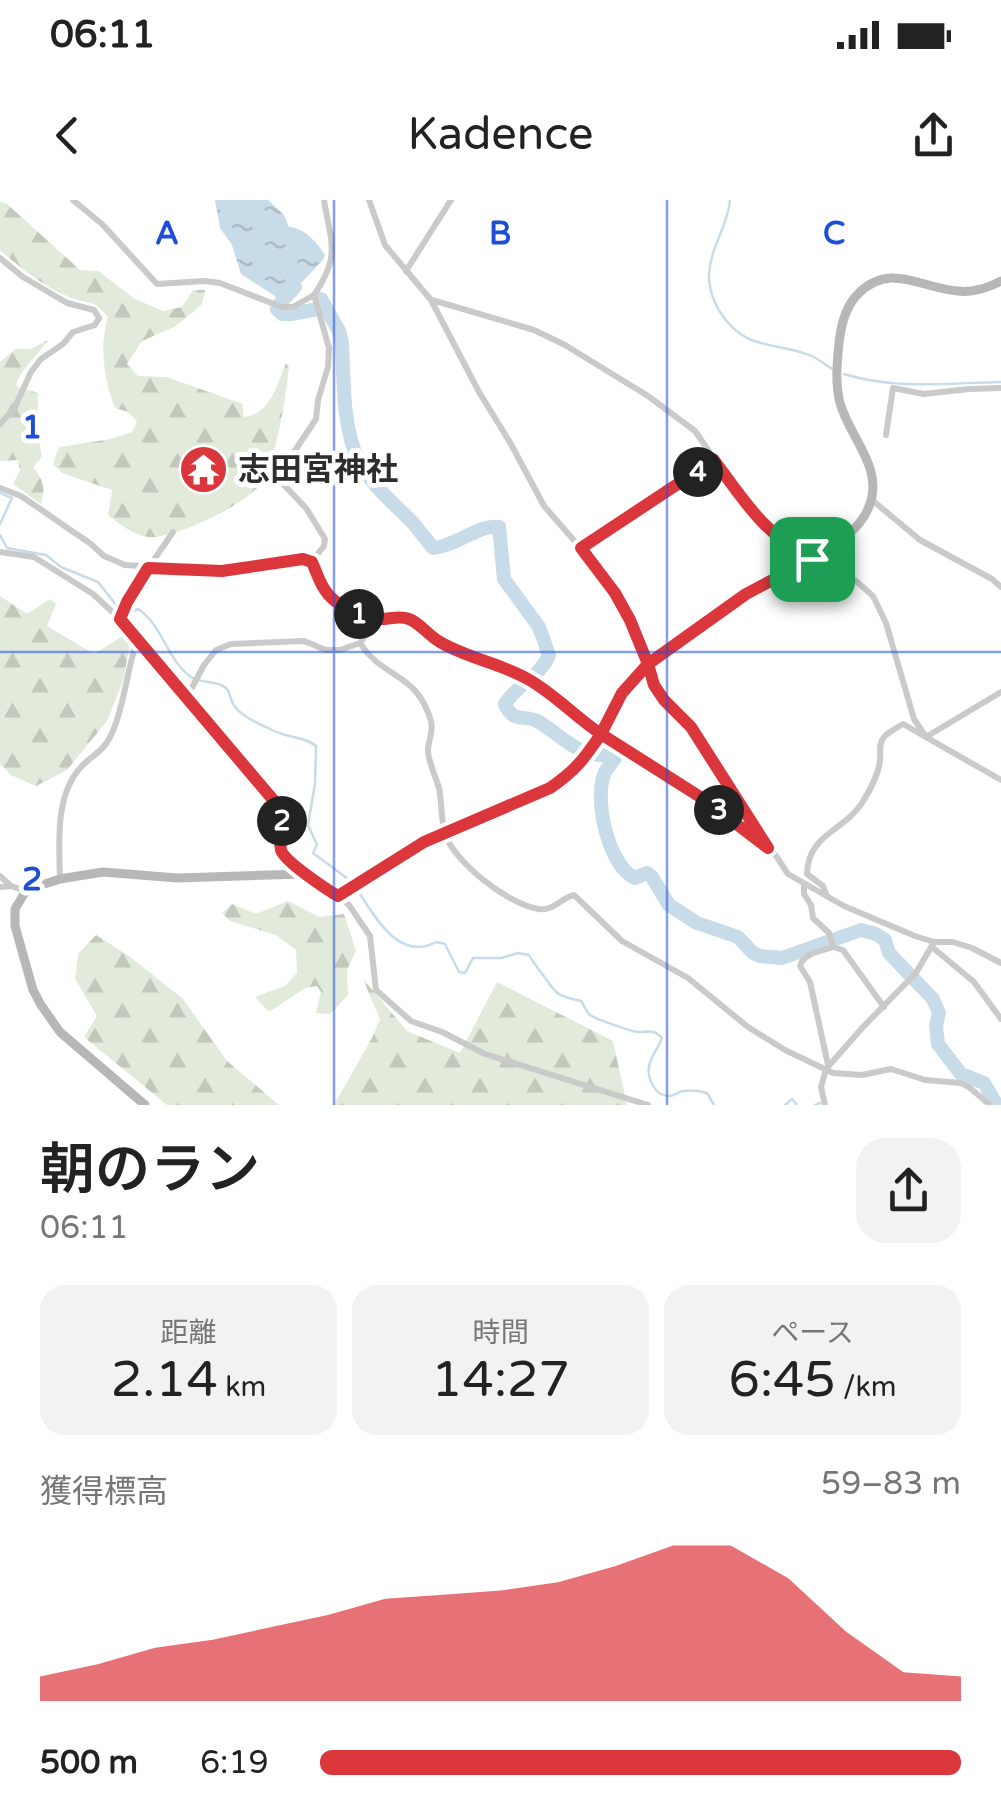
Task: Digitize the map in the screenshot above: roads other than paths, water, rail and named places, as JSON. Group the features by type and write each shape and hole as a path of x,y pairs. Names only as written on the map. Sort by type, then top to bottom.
{"main road":[{"path":"145,1105 60,1032 41,1006 14,926 15,909 26,891 60,879 104,872 177,878 302,874 312,876 338,896 405,852 444,832 550,788 584,760 622,693 648,664 746,594 824,552 866,514 872,500 869,464 844,414 838,389 841,327 850,304 868,286 890,278 912,279 960,292 984,289 1001,281"}],"street":[{"path":"73,200 102,224 157,284 204,281 293,307 314,295 331,264 334,247 324,200"},
{"path":"369,200 385,245 431,300 544,506 615,593 654,685 691,727 788,874 844,906 933,944 974,982 999,1013"},
{"path":"406,271 451,200"},
{"path":"0,258 23,277 67,303 94,310 99,318 95,325 73,332 41,360 14,409 0,424"},
{"path":"312,562 325,540 306,508 280,477 316,420 328,367 328,348 314,295"},
{"path":"431,300 534,330 565,345 648,396 695,431 752,513 772,533 793,549 844,574 873,596 886,623 914,719 926,737"},
{"path":"886,435 894,388 924,394 1001,388"},
{"path":"581,548 714,460"},
{"path":"0,488 21,496 104,556 125,565 222,571 303,559 312,562 324,590 352,612 379,620 411,619 436,640 525,677 549,692 582,722 705,800 768,848"},
{"path":"872,500 920,540 1001,587"},
{"path":"120,619 172,532"},
{"path":"0,552 34,557 93,594 120,619 280,808 283,856 302,874"},
{"path":"186,698 216,650 230,644 304,641 326,650 340,650 360,643 379,620"},
{"path":"60,879 63,803 69,783 83,764 103,751 114,728 138,641"},
{"path":"360,643 380,665 417,689 432,723 428,752 443,804 444,832 464,862 494,888 544,910 574,895 622,941 688,978 748,1026 786,1050 833,1074 891,1070 925,1080 961,1084 990,1105"},
{"path":"926,737 1001,692"},
{"path":"827,896 823,886 807,874 807,860 820,839 861,805 880,763 880,744 903,724 1001,780"},
{"path":"0,876 10,886"},
{"path":"804,884 813,918 829,933 832,945 842,950 884,1008"},
{"path":"0,887 26,891"},
{"path":"338,896 370,936 376,990 412,1021 485,1054 648,1105"},
{"path":"933,944 953,942 1001,964"},
{"path":"825,1105 821,1087 827,1068 913,976 933,944"},
{"path":"827,1068 810,982 800,966 806,956 832,945"}],"water":[{"path":"215,200 268,200 284,215 289,227 314,241 325,255 323,260 284,301 277,299 241,274 232,245 220,228"}],"waterway":[{"path":"730,200 709,274 711,293 719,311 747,338 806,354 834,370"},
{"path":"295,287 277,309 282,314 324,308"},
{"path":"321,299 339,331 349,432 369,478 433,548 482,529 499,527 504,579 539,627 549,655 505,704 516,717 539,722 582,751 613,755 602,783 602,813 610,846 625,871 635,878 647,873 669,905 697,923 738,937 760,956 782,958 861,930 876,934 933,999 939,1013 938,1044 961,1074 984,1083 997,1105"},
{"path":"844,374 902,384 1001,382"},
{"path":"0,493 12,498 0,524"},
{"path":"0,535 7,548 46,555 61,567 98,582 120,610"},
{"path":"129,613 138,609 146,616 191,677 224,687 236,709 246,716 278,733 316,746 308,825 317,845 313,853 352,882"},
{"path":"356,888 379,922 398,941 422,947 436,942 445,944 459,972 465,973 473,958 529,955 555,991 581,1001 590,1015 635,1031 654,1032 662,1038 649,1071 659,1093 668,1096 683,1091 704,1092 714,1105"},
{"path":"785,1105 792,1099 797,1105"},
{"path":"815,1105 820,1103"}],"place":[{"name":"志田宮神社","path":"203,470"}]}
